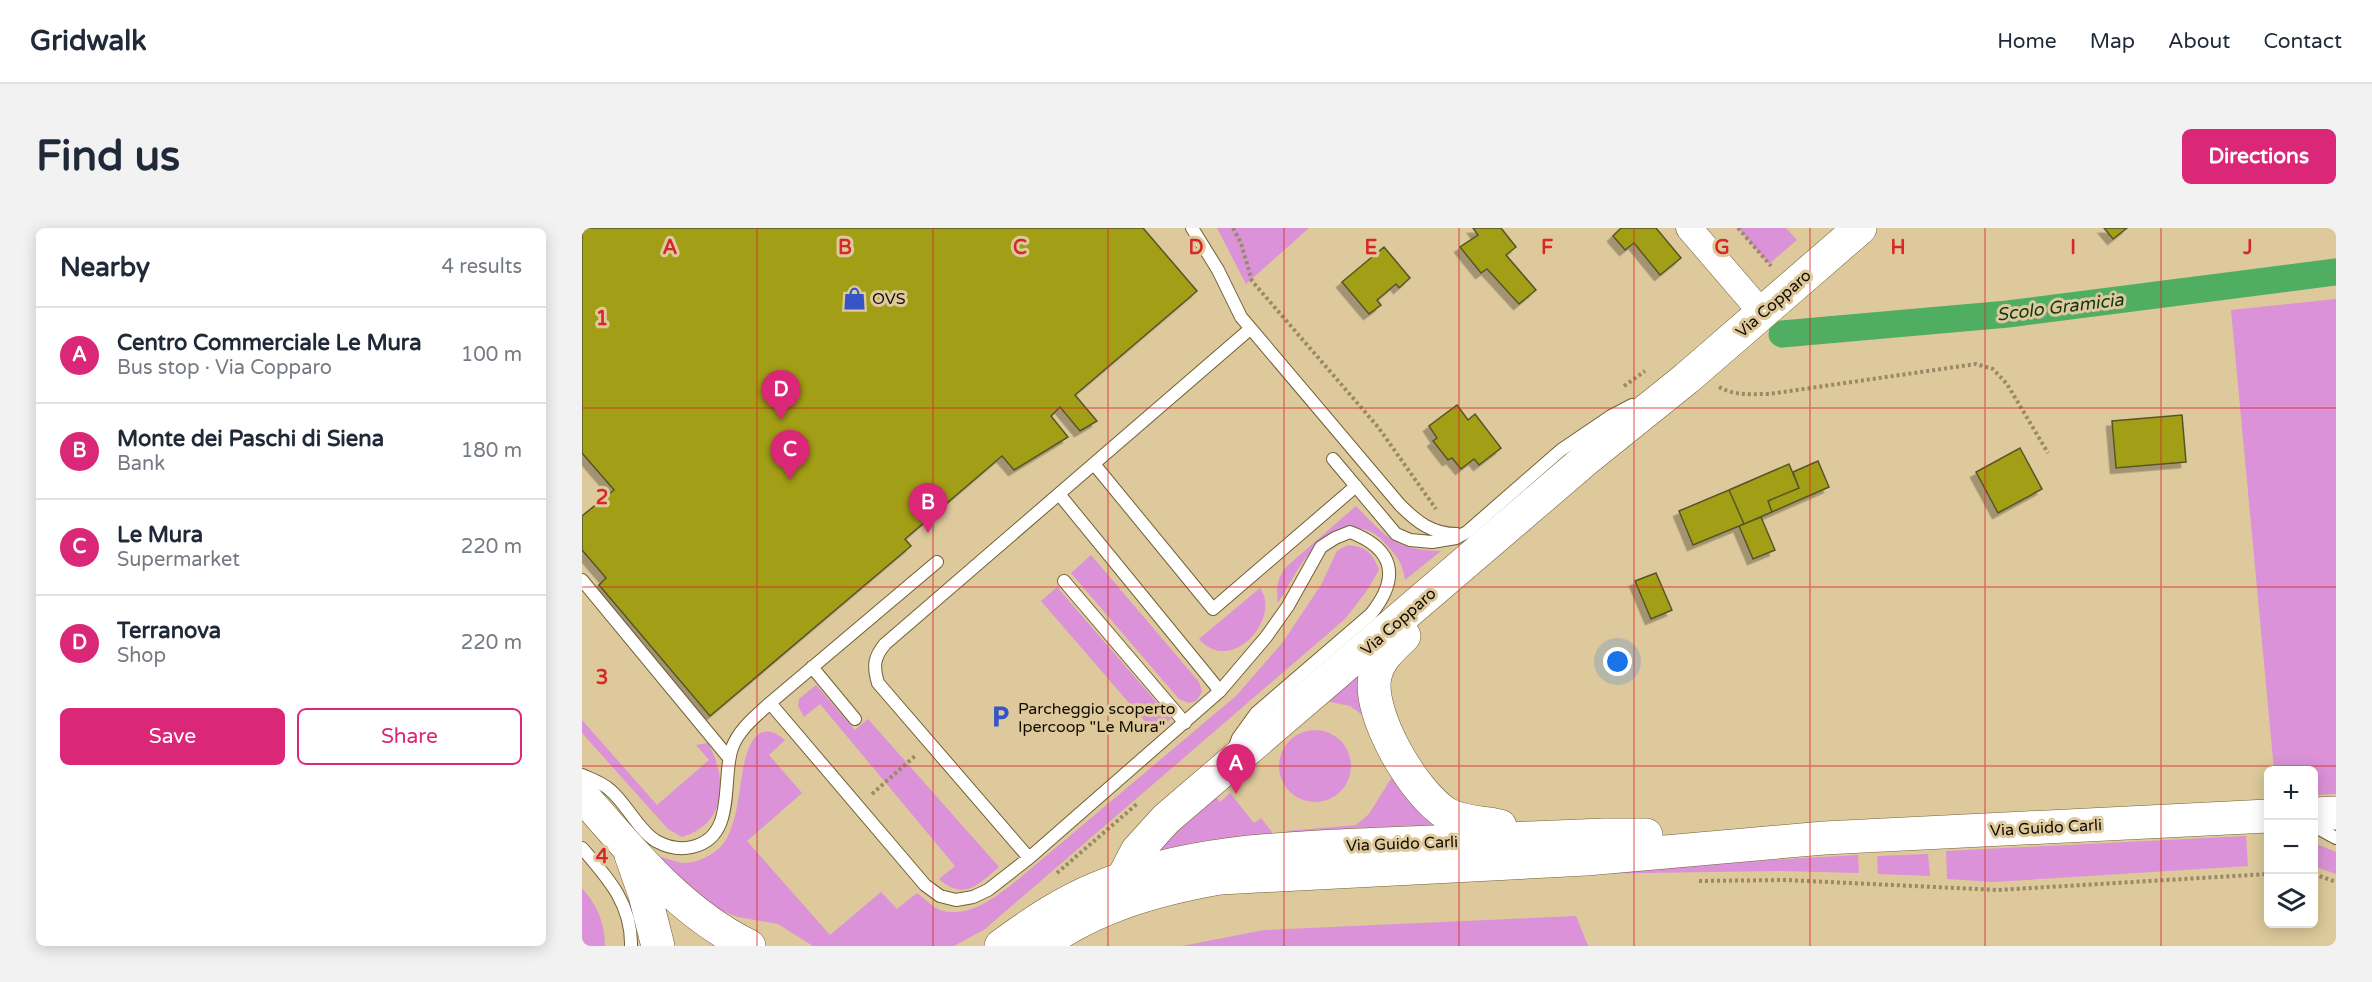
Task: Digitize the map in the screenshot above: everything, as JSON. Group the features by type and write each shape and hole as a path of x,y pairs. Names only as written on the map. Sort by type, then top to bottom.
{"main road":[{"name":"Via Copparo","path":"1123,878 1137,851 1152,832 1585,460 1694,372 1860,228"},
{"name":"Via Copparo","path":"1523,838 1499,825 1468,822 1447,814 1430,800 1396,753 1374,697 1375,676 1382,657 1410,630 1589,471 1694,372"},
{"path":"582,795 628,848 695,912 726,935 749,946"},
{"path":"2318,814 2336,813"},
{"name":"Via Guido Carli","path":"1040,946 1055,934 1132,898 1220,878 1586,859 1824,838 2264,816"},
{"name":"Via Guido Carli","path":"1001,946 1040,918 1096,888 1159,867 1233,852 1300,847 1605,835 1824,838"},
{"path":"628,848 645,895 658,946"}],"street":[{"path":"1689,228 1762,313"}],"lane":[{"path":"1192,228 1218,270 1240,316 1412,516 1435,531 1465,533"},
{"path":"1029,858 878,683 874,671 877,653 1250,329"},
{"path":"1333,459 1391,530 1403,537 1432,542 1456,538 1465,533 1561,450 1611,416 1694,372"},
{"path":"1094,464 1213,609 1356,486"},
{"path":"1059,494 1220,691"},
{"path":"770,703 926,885 940,896 956,900 973,897 988,890 1029,858 1220,691 1266,637 1321,548 1335,538 1350,532 1364,537 1384,557 1390,572 1389,586 1383,599 1371,614 1256,713 1238,738 1229,765"},
{"path":"582,775 610,789 655,840 676,848 687,849 708,840 721,820 725,808 729,758 745,727 812,667 938,562"},
{"path":"582,580 729,758"},
{"path":"1064,581 1185,723"},
{"path":"812,667 855,719"},
{"path":"2318,829 2336,838"},
{"path":"582,848 610,880 622,901 630,921 631,946"}],"path":[{"path":"1738,228 1773,269"},
{"path":"1694,372 1727,392 1740,395 1768,394 1976,364 1993,369 2007,384 2048,453"},
{"path":"858,806 930,743"},
{"path":"1691,881 1786,880 1998,890 2264,874"},
{"path":"2318,876 2336,882"}],"shaded area":[{"path":"1217,228 1309,228 1246,284"},
{"path":"1738,228 1786,228 1797,240 1769,264"},
{"path":"2336,299 2336,794 2318,795 2318,766 2274,766 2231,310"},
{"path":"1356,506 1392,540 1413,548 1441,551 1405,580 1398,559 1373,533 1363,529 1342,531 1322,542 1305,559 1278,603 1278,584 1285,568"},
{"path":"1348,545 1360,547 1368,552 1379,570 1366,592 1345,619 985,929 954,946 813,946 778,924 738,917 706,905 658,856 679,862 691,862 703,859 724,843 734,819 744,767 753,740 761,733 771,732 785,740 769,755 802,793 747,841 830,935 881,892 897,909 917,893 931,905 950,912 961,912 980,905 1015,882 1236,696 1283,642 1321,585 1337,551"},
{"path":"1091,555 1199,682 1202,692 1196,701 1189,703 1179,699 1071,573"},
{"path":"1057,587 1171,719 1155,733 1041,601"},
{"path":"1260,588 1265,601 1264,614 1259,628 1250,639 1238,647 1225,651 1212,649 1199,639"},
{"path":"1377,651 1365,717 1350,706 1321,700"},
{"path":"816,685 855,730 868,719 999,867 977,885 963,890 948,886 939,879 955,866 820,704 804,717 798,706 799,699"},
{"path":"582,720 657,805 709,760 696,745 708,743 719,771 720,785 719,799 708,822 682,837 668,829 582,733"},
{"path":"1315,730 1335,736 1345,746 1351,766 1345,786 1335,796 1315,802 1295,796 1285,786 1279,766 1285,746 1295,736"},
{"path":"1392,777 1412,801 1458,826 1148,860 1214,794 1220,802 1230,793 1254,823 1261,818 1276,837 1287,831 1356,825 1369,814"},
{"path":"2246,836 2248,866 1994,882 1947,879 1946,851"},
{"path":"2318,845 2336,852 2336,874 2318,867"},
{"path":"1928,854 1930,876 1878,874 1877,856"},
{"path":"1858,855 1859,873 1780,871 1505,875"},
{"path":"582,888 599,915 604,930 605,946 582,946"},
{"path":"1576,916 1588,946 1182,946 1264,930"}],"building":[{"path":"582,228 1143,228 1197,291 1075,395 1097,421 1080,431 1060,407 1051,416 1068,437 1014,470 1002,456 905,539 911,546 710,716 599,585 606,578 582,550 582,516 614,490 582,453"},
{"path":"1473,228 1501,228 1516,247 1506,255 1536,290 1519,304 1487,269 1481,273 1460,247 1478,235"},
{"path":"1621,228 1656,228 1681,258 1660,275 1634,243 1625,250 1613,236"},
{"path":"2104,228 2127,228 2113,239"},
{"path":"1384,247 1410,278 1399,288 1396,284 1377,300 1381,305 1369,314 1342,282"},
{"path":"1457,405 1468,420 1475,414 1501,448 1479,465 1474,459 1461,469 1452,458 1448,460 1433,441 1437,438 1429,426"},
{"path":"2182,415 2186,462 2116,468 2112,421"},
{"path":"2020,448 2042,489 1998,513 1976,472"},
{"path":"1818,461 1829,487 1772,512 1768,501 1799,488 1793,472"},
{"path":"1789,464 1799,488 1768,501 1772,512 1744,524 1729,490"},
{"path":"1729,490 1744,524 1693,545 1679,511"},
{"path":"1761,517 1775,550 1753,559 1739,526"},
{"path":"1656,573 1672,610 1651,619 1635,581"}],"waterway":[{"name":"Scolo Gramicia","path":"1782,334 2008,314 2336,272"}],"place":[{"name":"OVS","path":"854,298"},
{"name":"Terranova","path":"781,420"},
{"name":"Le Mura","path":"790,480"},
{"name":"Monte dei Paschi di Siena","path":"928,533"},
{"name":"Parcheggio scoperto Ipercoop \"Le Mura\"","path":"1000,717"},
{"name":"Centro Commerciale Le Mura","path":"1236,794"}]}
